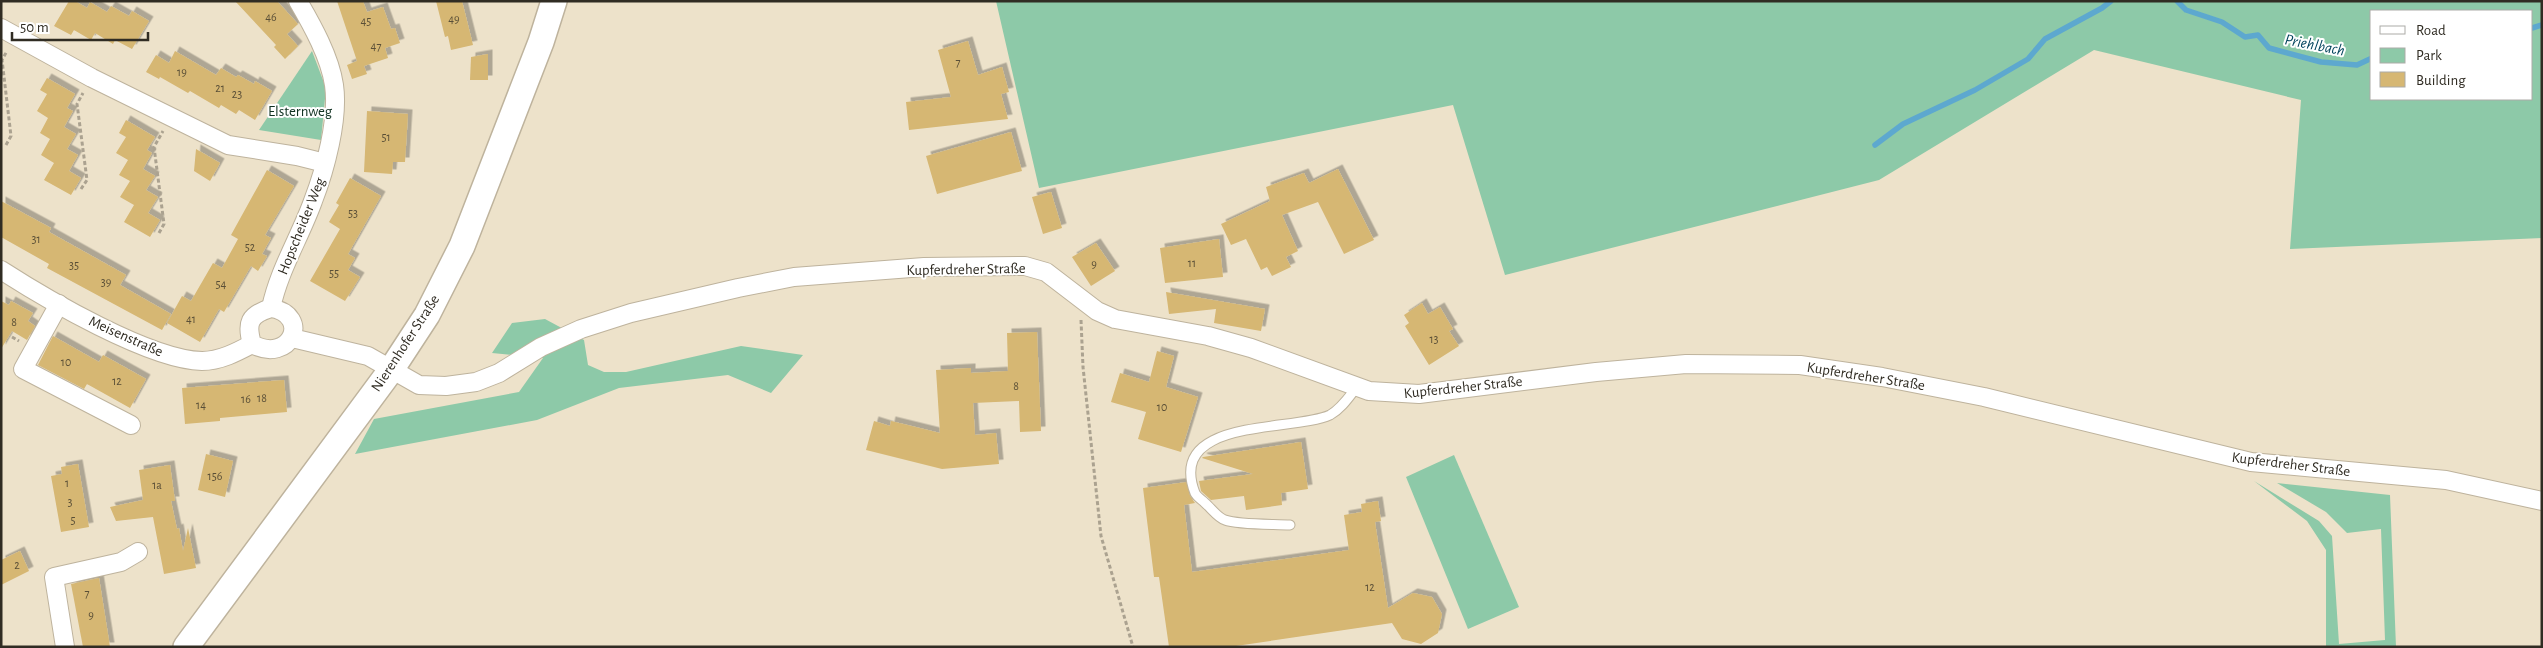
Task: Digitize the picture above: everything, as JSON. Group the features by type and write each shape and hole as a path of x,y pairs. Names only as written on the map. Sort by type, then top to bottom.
{"street":[{"name":"Hopscheider Weg","path":"271,308 275,290 313,201 332,133 334,85 317,33 298,1"},
{"name":"Nierenhofer Straße","path":"186,647 391,370 427,315 462,246 541,42 554,1"},
{"path":"9,31 92,78 228,145 297,156 325,163"},
{"name":"Kupferdreher Straße","path":"391,370 419,385 446,386 476,382 499,373 541,346 581,329 631,313 794,277 924,267 1025,266 1046,272 1097,311 1115,319 1195,333 1251,348 1356,388 1384,393 1419,394 1641,367 1723,363 1800,365 1882,377 1984,397 2251,462 2446,480 2542,501"},
{"name":"Meisenstraße","path":"1,270 59,304 136,343 167,354 202,361 222,358 252,344"},
{"path":"59,304 23,369 131,425"},
{"path":"271,308 280,310 291,318 294,325 292,338 286,345 273,350 262,349 252,344 248,329 251,319 260,312 271,308"},
{"path":"292,338 368,356 391,370"},
{"path":"65,647 54,577 121,562 138,552"}],"lane":[{"path":"1290,525 1224,520 1195,494 1191,471 1195,456 1203,447 1230,433 1259,426 1308,421 1331,414 1347,401 1356,388"}],"path":[{"path":"6,145 11,136 2,60 9,31"},
{"path":"82,189 87,180 77,104 92,78"},
{"path":"159,233 164,224 154,147 170,118"},
{"path":"1085,302 1081,318 1083,367 1101,536 1133,647"}],"green space":[{"path":"996,1 2542,1 2542,238 2290,249 2301,100 2094,50 1879,180 1505,275 1453,105 1039,188"},
{"name":"Elsternweg","path":"312,51 326,88 321,140 259,130"},
{"path":"545,319 584,340 588,365 604,372 626,372 741,346 803,355 771,393 728,375 619,388 537,420 355,454 374,419 519,392 543,358 492,353 512,323"},
{"path":"1454,455 1519,607 1468,629 1406,477"},
{"path":"2254,481 2319,521 2332,536 2339,644 2385,640 2381,529 2347,533 2326,512 2277,483 2390,495 2396,647 2326,647 2326,550 2307,521"}],"building":[{"path":"69,1 75,1 87,8 90,2 107,12 111,6 129,16 132,11 149,21 132,49 115,40 113,44 95,33 91,40 74,30 71,35 54,26"},
{"path":"235,1 277,1 298,24 287,34 298,46 285,59 274,47 276,45"},
{"path":"337,1 363,1 367,12 383,7 391,29 395,28 400,43 385,48 388,58 364,66 367,74 352,79 347,65 357,61"},
{"path":"436,1 462,1 473,45 451,50 448,36 445,37"},
{"path":"968,41 978,75 1002,67 1009,92 1001,94 1008,119 909,130 906,102 951,97 938,50"},
{"path":"175,51 216,75 221,68 236,77 238,75 254,84 255,81 272,91 255,120 239,110 236,114 221,105 219,108 190,91 188,93 160,77 159,79 146,72 156,55 169,63"},
{"path":"488,54 488,80 470,80 471,57"},
{"path":"47,78 75,94 67,108 73,111 64,127 76,134 67,149 78,155 69,171 81,178 71,195 44,180 54,163 41,155 50,139 40,133 48,118 37,111 47,94 40,90"},
{"path":"367,111 408,114 405,162 393,162 392,174 364,172"},
{"path":"126,120 155,137 147,150 152,153 143,169 155,176 146,190 158,197 148,213 160,220 150,237 124,222 134,205 120,197 130,181 119,175 128,160 116,153 126,137 119,133"},
{"path":"1011,132 1022,171 937,194 926,156"},
{"path":"196,149 220,163 210,181 194,171"},
{"path":"1338,169 1374,240 1344,254 1318,202 1282,215 1298,251 1286,257 1291,267 1272,276 1267,267 1261,270 1246,239 1231,245 1221,224 1270,201 1266,187 1304,173 1309,183"},
{"path":"267,170 294,186 265,235 271,238 262,254 267,256 258,271 251,266 224,312 219,309 200,342 167,323 182,296 191,301 213,263 222,268 238,239 231,235"},
{"path":"350,178 381,196 348,254 355,258 348,270 360,277 345,301 310,281 340,229 329,222 339,205 336,203"},
{"path":"1051,192 1062,228 1043,234 1032,197"},
{"path":"1,201 51,228 49,232 126,275 120,285 171,314 162,330 47,268 49,264 1,237"},
{"path":"1219,239 1223,277 1165,283 1160,248"},
{"path":"1096,243 1115,271 1091,286 1072,257"},
{"path":"1166,292 1265,309 1261,331 1214,323 1216,309 1169,314"},
{"path":"1,301 9,305 11,301 33,313 28,321 35,326 27,340 12,331 1,349"},
{"path":"1422,303 1428,314 1440,307 1453,329 1449,331 1459,346 1429,365 1405,326 1409,323 1404,315"},
{"path":"1037,332 1041,431 1020,432 1019,401 973,403 975,435 996,433 999,464 942,469 866,450 874,421 890,426 891,421 940,433 936,370 971,368 971,373 1008,371 1007,333"},
{"path":"53,336 99,362 103,355 146,379 130,408 87,384 84,389 38,365"},
{"path":"1157,351 1174,356 1166,387 1198,397 1181,452 1138,439 1146,412 1111,402 1120,373 1149,382"},
{"path":"284,380 287,412 220,418 220,421 185,424 182,388"},
{"path":"1301,442 1308,489 1281,493 1282,505 1246,510 1244,496 1211,500 1201,491 1199,481 1253,474 1203,457"},
{"path":"206,454 233,461 225,497 198,490"},
{"path":"78,464 89,527 61,532 51,476 62,474 61,467"},
{"path":"170,465 175,501 171,501 177,529 179,528 183,551 188,528 196,568 164,574 153,517 116,521 110,507 143,500 139,470"},
{"path":"1187,482 1190,496 1195,503 1184,505 1192,572 1349,550 1344,515 1362,512 1361,504 1378,501 1381,521 1375,522 1388,608 1413,593 1432,597 1442,614 1438,633 1421,644 1402,639 1392,623 1229,647 1169,647 1159,577 1154,577 1143,488"},
{"path":"20,551 29,571 1,585 1,560"},
{"path":"99,578 110,647 83,647 71,584"}],"waterway":[{"path":"1875,145 1903,124 1975,90 2028,59 2045,39 2102,8 2111,1"},
{"name":"Priehlbach","path":"2177,1 2186,10 2222,22 2245,37 2258,35 2269,48 2321,62 2357,65 2370,59"},
{"name":"Priehlbach","path":"2533,28 2542,25"}]}
